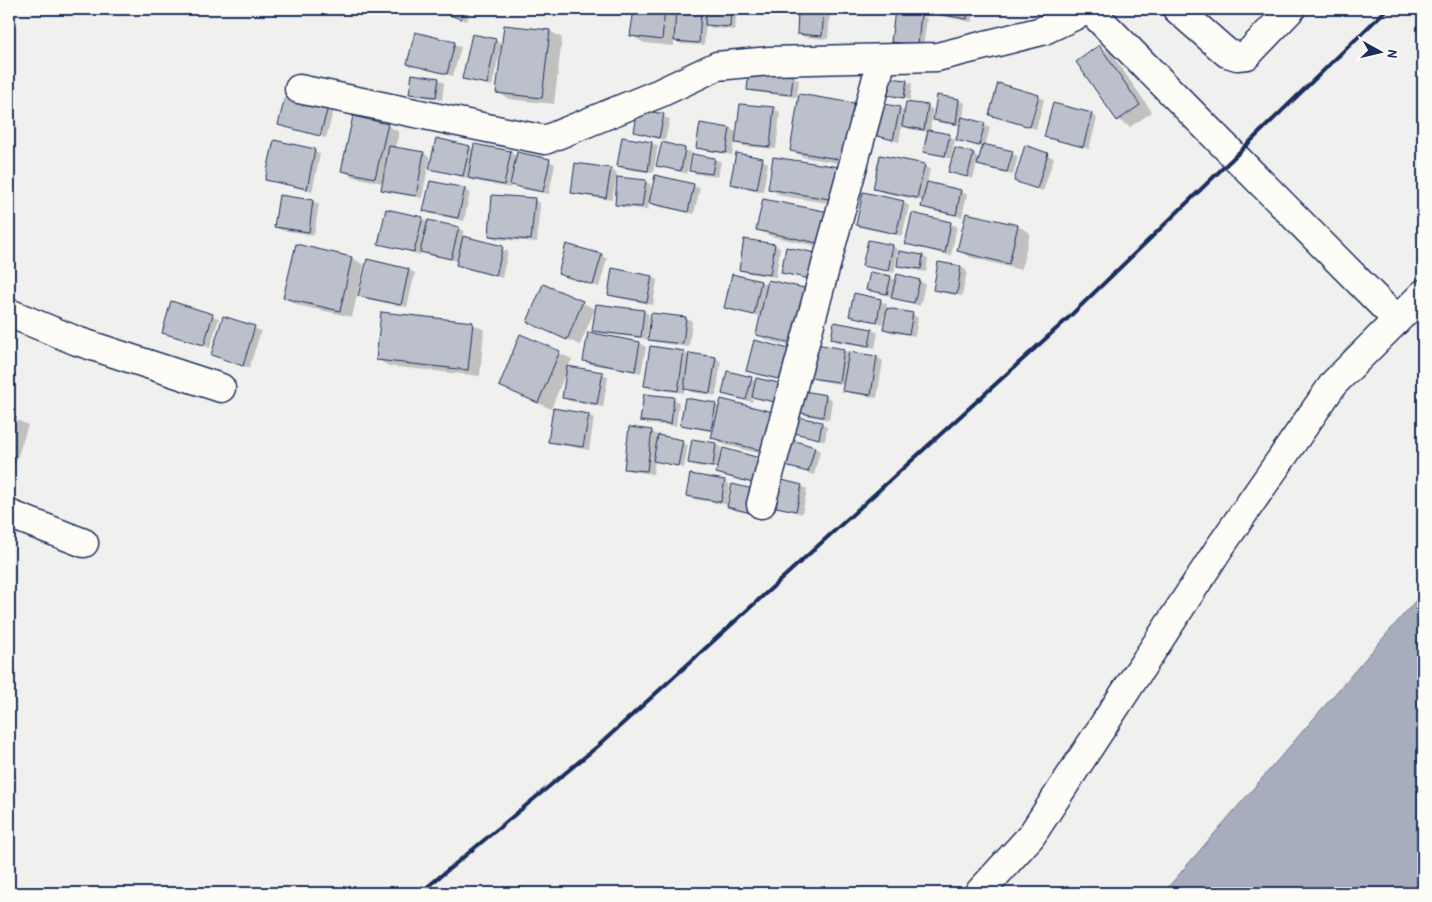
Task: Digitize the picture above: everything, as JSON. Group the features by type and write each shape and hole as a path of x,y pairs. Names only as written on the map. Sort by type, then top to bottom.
{"main road":[{"path":"299,89 545,140 660,93 717,66 770,61 937,57 1042,31 1089,9 1397,320"},
{"path":"1177,9 1227,53 1237,56 1247,55 1291,9"},
{"path":"760,504 882,59"},
{"path":"980,893 1031,836 1220,547 1334,383 1423,294"},
{"path":"9,312 77,340 221,388"},
{"path":"9,514 84,543"}],"water":[{"path":"1423,592 1423,893 1163,893"}],"building":[{"path":"431,9 464,9 461,19"},
{"path":"634,9 665,9 662,40 630,36"},
{"path":"676,9 701,11 699,43 674,41"},
{"path":"706,9 731,9 730,27 705,25"},
{"path":"798,9 824,9 822,36 797,34"},
{"path":"934,9 968,9 967,19 933,13"},
{"path":"895,10 921,14 918,45 891,42"},
{"path":"504,25 550,30 542,98 496,93"},
{"path":"415,32 455,42 447,74 407,64"},
{"path":"472,34 496,39 487,84 462,79"},
{"path":"1099,45 1140,105 1117,121 1076,62"},
{"path":"749,71 793,76 791,95 747,90"},
{"path":"412,74 439,78 436,97 409,94"},
{"path":"890,78 907,80 904,98 887,95"},
{"path":"998,83 1039,95 1030,127 989,115"},
{"path":"799,94 854,103 844,160 790,151"},
{"path":"937,95 959,99 956,124 933,120"},
{"path":"285,97 328,107 320,136 278,125"},
{"path":"906,102 928,105 924,130 902,126"},
{"path":"880,103 900,107 893,140 874,135"},
{"path":"1053,103 1092,113 1083,147 1044,137"},
{"path":"740,104 774,107 770,147 735,143"},
{"path":"638,109 664,114 659,138 634,132"},
{"path":"353,116 388,124 375,178 341,171"},
{"path":"962,117 985,123 979,146 956,140"},
{"path":"700,123 730,128 726,153 696,148"},
{"path":"928,130 950,134 945,156 923,152"},
{"path":"622,137 652,142 648,171 617,166"},
{"path":"436,138 470,146 463,176 429,169"},
{"path":"274,140 315,149 307,189 265,180"},
{"path":"662,142 685,148 681,171 656,166"},
{"path":"474,144 511,151 504,185 468,178"},
{"path":"983,144 1013,151 1007,172 977,165"},
{"path":"1025,145 1048,153 1037,189 1014,181"},
{"path":"389,146 424,152 416,196 381,190"},
{"path":"955,148 974,153 967,177 948,172"},
{"path":"517,152 550,159 543,192 510,185"},
{"path":"736,153 763,158 757,189 730,184"},
{"path":"692,154 715,158 712,174 689,171"},
{"path":"880,155 925,164 917,198 873,189"},
{"path":"773,157 840,167 835,200 768,189"},
{"path":"575,163 611,168 606,198 571,193"},
{"path":"655,175 694,184 688,212 649,203"},
{"path":"617,177 646,180 642,207 615,205"},
{"path":"430,181 465,188 458,218 423,211"},
{"path":"927,182 961,190 956,215 921,207"},
{"path":"863,192 904,201 896,234 856,225"},
{"path":"279,195 313,200 309,232 274,227"},
{"path":"492,195 535,198 531,240 489,236"},
{"path":"763,199 829,212 822,244 756,230"},
{"path":"386,209 423,217 414,252 378,244"},
{"path":"912,213 951,222 945,253 905,244"},
{"path":"966,213 1018,225 1009,264 957,251"},
{"path":"428,220 459,227 451,259 420,252"},
{"path":"463,236 503,246 496,276 456,265"},
{"path":"744,239 775,244 770,275 739,270"},
{"path":"868,240 893,245 888,271 862,266"},
{"path":"296,244 352,257 340,311 283,298"},
{"path":"566,244 602,254 593,285 558,274"},
{"path":"786,247 816,253 811,279 781,273"},
{"path":"899,251 923,255 921,269 897,266"},
{"path":"367,259 409,269 401,305 358,296"},
{"path":"938,262 961,266 957,294 933,290"},
{"path":"612,268 652,276 647,302 608,295"},
{"path":"870,272 891,276 887,294 866,290"},
{"path":"732,274 761,281 754,315 724,308"},
{"path":"897,274 920,280 914,303 891,298"},
{"path":"768,280 809,289 797,344 756,335"},
{"path":"543,284 583,301 567,340 527,322"},
{"path":"854,293 881,299 877,322 849,316"},
{"path":"171,301 213,314 204,345 162,333"},
{"path":"596,304 644,310 641,337 592,331"},
{"path":"887,308 913,313 909,334 883,329"},
{"path":"381,312 473,322 468,370 376,360"},
{"path":"651,313 686,317 683,344 648,340"},
{"path":"223,316 255,326 243,366 211,355"},
{"path":"834,322 872,329 869,346 831,339"},
{"path":"588,332 640,342 635,371 583,361"},
{"path":"520,334 560,351 538,403 499,386"},
{"path":"754,340 789,349 782,380 746,371"},
{"path":"816,344 844,349 839,382 810,378"},
{"path":"650,346 684,351 678,391 644,386"},
{"path":"849,352 877,356 871,395 842,391"},
{"path":"689,353 716,357 710,393 684,389"},
{"path":"567,366 603,372 597,404 562,398"},
{"path":"727,371 752,377 746,400 722,394"},
{"path":"756,378 783,384 779,403 752,397"},
{"path":"804,391 826,395 823,417 801,413"},
{"path":"644,394 674,397 671,424 640,421"},
{"path":"685,398 716,403 711,430 680,425"},
{"path":"721,399 777,413 768,452 711,438"},
{"path":"553,408 589,414 583,447 548,442"},
{"path":"9,414 16,417 9,440"},
{"path":"798,417 822,422 819,439 794,433"},
{"path":"629,427 652,430 647,471 624,469"},
{"path":"658,435 683,440 678,466 653,461"},
{"path":"692,439 716,443 713,467 688,463"},
{"path":"789,439 815,447 808,472 781,465"},
{"path":"723,448 767,460 760,485 716,473"},
{"path":"690,474 725,480 721,502 686,496"},
{"path":"782,480 802,485 796,511 776,507"},
{"path":"732,484 757,490 751,513 727,507"}],"railway":[{"path":"420,893 598,746 1065,321 1387,9"}]}
